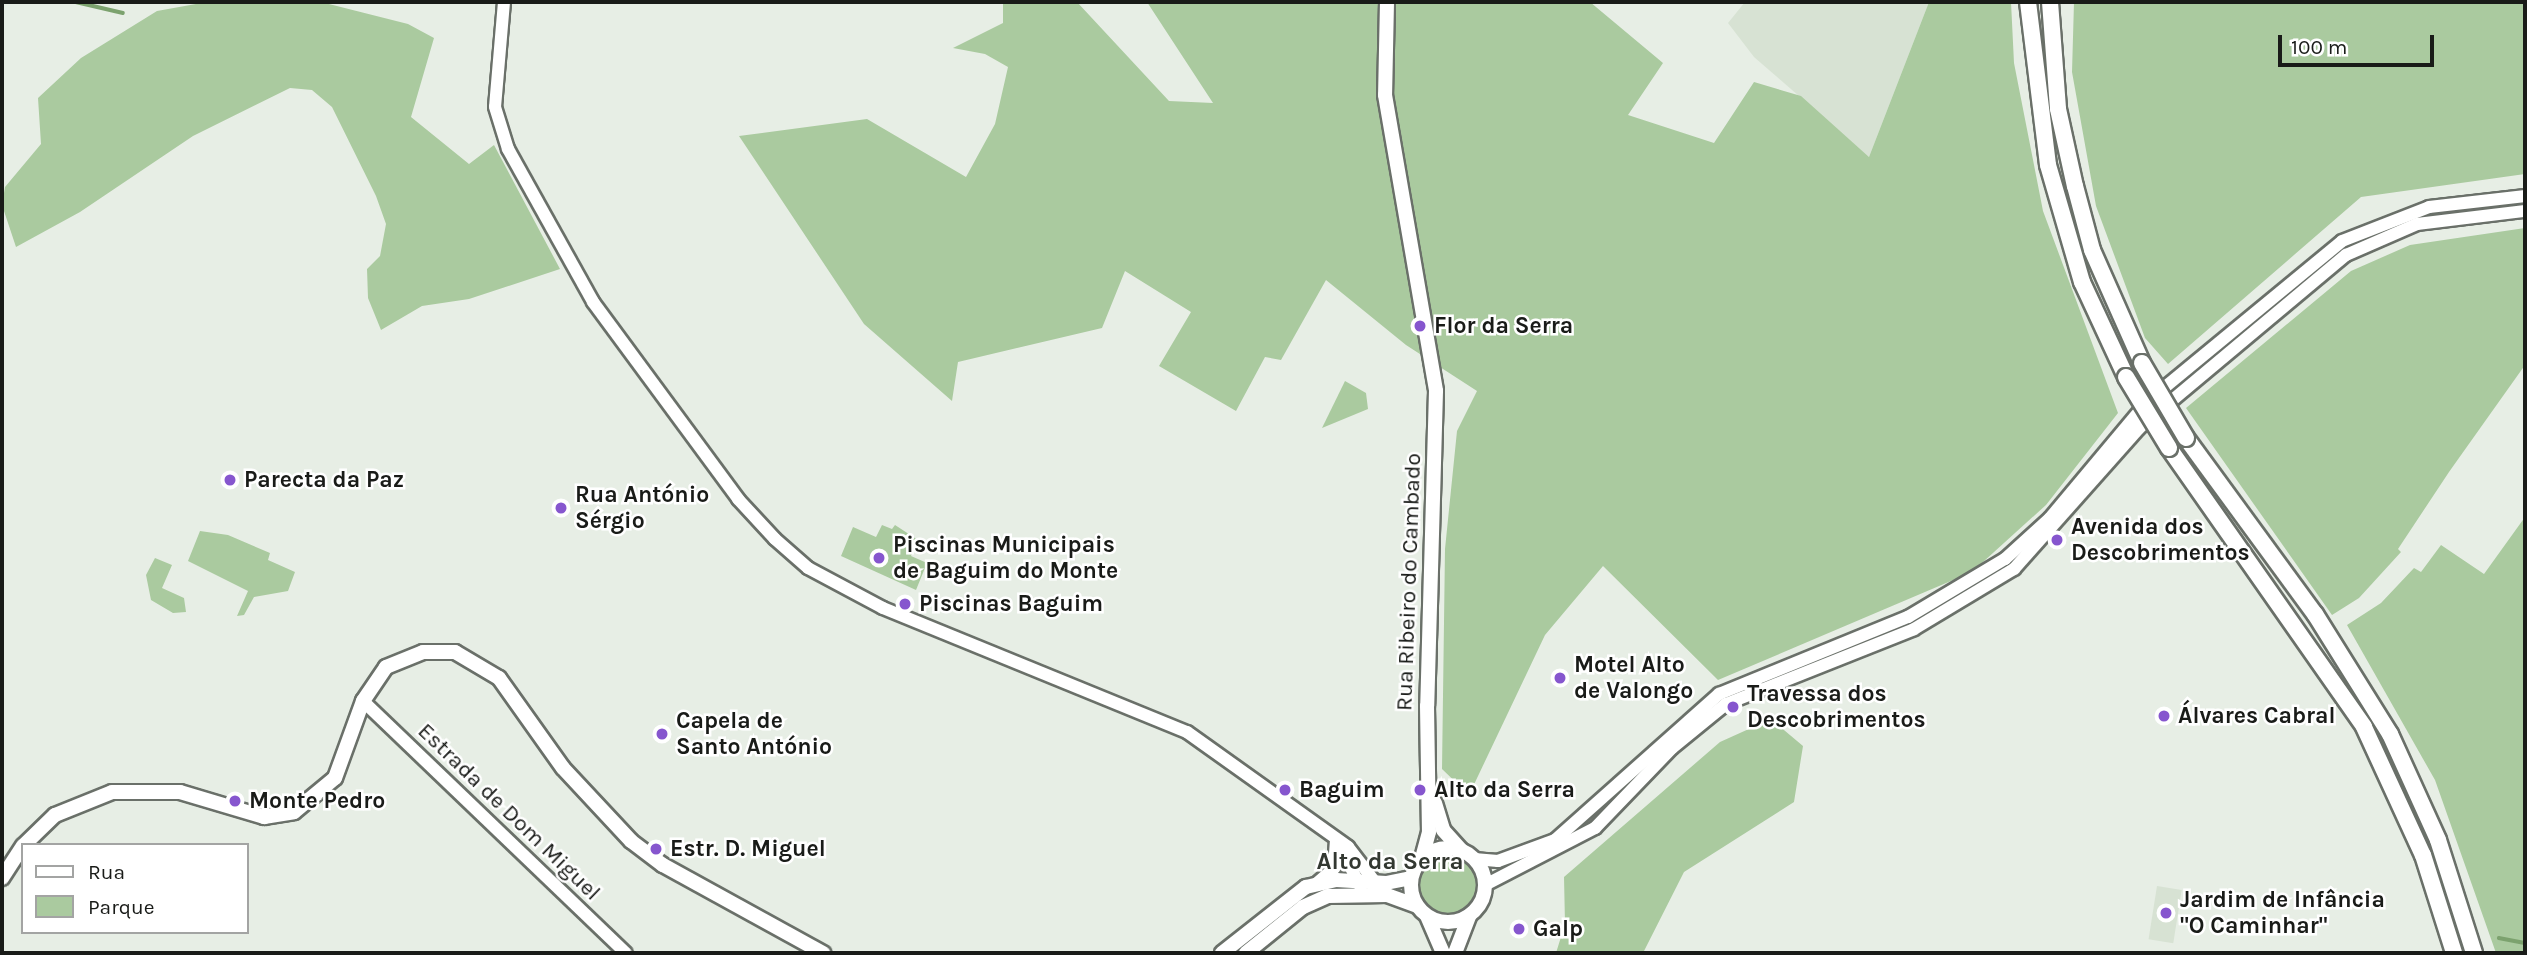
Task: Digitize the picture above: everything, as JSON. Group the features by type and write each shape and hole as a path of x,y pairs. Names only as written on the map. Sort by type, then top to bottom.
{"highway":[{"path":"2028,2 2036,96 2051,178 2082,282 2126,376 2169,449 2364,727 2423,855 2454,953"},
{"path":"2050,2 2058,109 2075,186 2102,274 2143,363 2186,438 2315,614 2390,734 2438,840 2474,953"}],"main road":[{"path":"504,2 498,126 593,303 738,499 792,555 883,608 1186,732 1336,838 1363,867 1370,888"},
{"name":"Rua Ribeiro do Cambado","path":"1387,2 1385,95 1436,391 1429,832 1422,859"},
{"path":"1303,907 1328,896 1411,878 1422,859 1441,849 1498,861 1555,839 1719,694 1953,594 2029,540 2102,459 2148,401 2342,241 2429,207 2525,196"},
{"path":"1485,885 1595,828 1672,748 1726,704 1914,629 2014,569 2058,525 2102,459 2346,255 2417,224 2525,211"},
{"path":"25,843 55,815 113,792 180,792 253,815 286,816 314,800 335,778 363,701 386,667 405,656 435,651 473,659 499,678 564,768 631,841 663,865 823,953"},
{"name":"Estrada de Dom Miguel","path":"363,701 626,953"},
{"name":"Rua Ribeiro do Cambado","path":"1430,774 1439,819 1468,855"},
{"path":"1336,838 1354,881"},
{"path":"1222,953 1290,896 1317,883 1334,868 1336,838"},
{"path":"2,878 21,848"},
{"path":"1455,953 1469,916 1479,906 1485,885 1468,855"},
{"path":"1246,953 1312,897 1347,889 1363,867"},
{"path":"1411,878 1422,911 1443,953"},
{"path":"1317,883 1354,881 1448,922 1469,916"}],"shaded area":[{"path":"1745,2 1929,2 1869,157 1754,57 1728,23"},
{"name":"Jardim de Infância \"O Caminhar\"","path":"2157,886 2182,890 2173,943 2149,939"}],"green space":[{"path":"207,2 321,2 408,24 434,38 411,117 469,164 494,145 560,269 469,299 422,306 381,330 368,298 367,269 380,256 386,224 376,196 332,107 312,90 290,88 193,136 80,212 16,247 2,205 5,187 41,144 38,98 81,58 157,11"},
{"path":"1003,2 1077,2 1169,101 1213,103 1147,2 1590,2 1663,63 1628,115 1714,143 1754,82 1801,96 1869,157 1929,2 2011,2 2014,63 2043,211 2118,413 2046,505 1972,572 1718,680 1603,566 1545,635 1469,795 1442,769 1445,549 1457,431 1477,391 1406,345 1326,280 1281,360 1265,357 1236,411 1159,366 1191,312 1125,271 1102,328 958,362 952,401 864,324 739,136 867,119 966,177 995,124 1008,67 985,54 953,48 1003,23"},
{"path":"2074,2 2525,2 2525,174 2361,197 2168,364 2145,338 2096,206 2072,72"},
{"path":"2525,228 2525,365 2449,472 2398,549 2401,552 2359,598 2332,615 2186,408 2351,271 2410,245"},
{"path":"1345,381 1366,393 1368,409 1322,428"},
{"path":"2525,517 2525,953 2496,953 2435,780 2347,625 2381,603 2414,568 2421,572 2441,545 2484,574"},
{"name":"Piscinas Municipais de Baguim do Monte","path":"882,525 892,529 895,525 918,540 911,556 927,563 916,590 841,556 853,527 876,537"},
{"path":"200,531 228,535 270,553 268,560 295,572 288,591 254,597 244,615 237,616 248,591 188,561"},
{"path":"155,558 172,565 162,588 184,598 186,612 173,613 151,600 146,575"},
{"path":"1771,719 1803,746 1794,802 1684,872 1643,953 1556,953 1565,924 1564,877 1720,742"},
{"path":"1449,854 1471,863 1480,885 1471,907 1449,916 1427,907 1418,885 1427,863"}],"waterway":[{"path":"76,2 123,13"},
{"path":"2499,938 2525,943"}],"place":[{"name":"Flor da Serra","path":"1420,326"},
{"name":"Parecta da Paz","path":"230,480"},
{"name":"Rua António Sérgio","path":"561,508"},
{"name":"Avenida dos Descobrimentos","path":"2057,540"},
{"name":"Piscinas Municipais de Baguim do Monte","path":"879,558"},
{"name":"Piscinas Baguim","path":"905,604"},
{"name":"Motel Alto de Valongo","path":"1560,678"},
{"name":"Travessa dos Descobrimentos","path":"1733,707"},
{"name":"Álvares Cabral","path":"2164,716"},
{"name":"Capela de Santo António","path":"662,734"},
{"name":"Baguim","path":"1285,790"},
{"name":"Alto da Serra","path":"1420,790"},
{"name":"Monte Pedro","path":"235,801"},
{"name":"Estr. D. Miguel","path":"656,849"},
{"name":"Jardim de Infância \"O Caminhar\"","path":"2166,913"},
{"name":"Galp","path":"1519,929"}],"district":[{"name":"Alto da Serra","path":"1390,862"}]}
